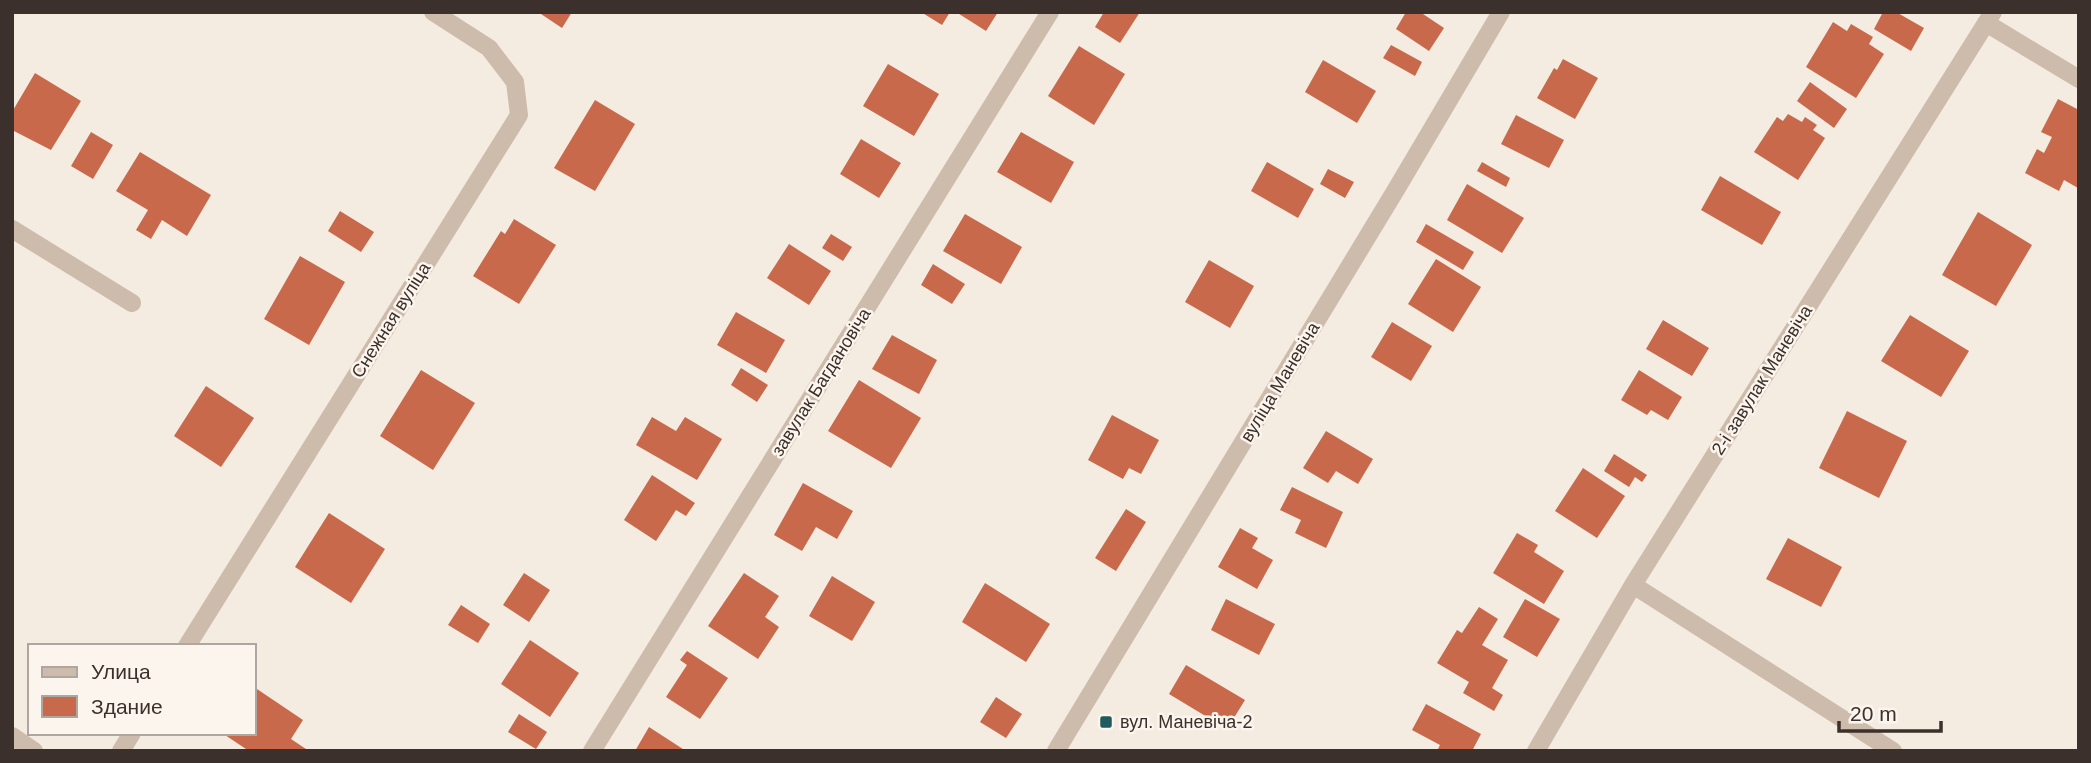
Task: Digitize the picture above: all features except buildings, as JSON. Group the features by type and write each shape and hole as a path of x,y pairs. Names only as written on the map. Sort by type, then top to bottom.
{"street":[{"name":"Снежная вуліца","path":"188,644 519,115 515,82 489,48 433,12"},
{"name":"завулак Багдановіча","path":"592,751 1051,12"},
{"name":"вуліца Маневіча","path":"1056,751 1501,12"},
{"path":"1989,18 2079,79"},
{"name":"2-і завулак Маневіча","path":"1536,751 1633,585 1989,18"},
{"path":"12,229 132,303"},
{"path":"1633,585 1893,751"},
{"path":"121,751 131,735"},
{"path":"12,736 34,751"}],"place":[{"name":"вул. Маневіча-2","path":"1106,722"}]}
